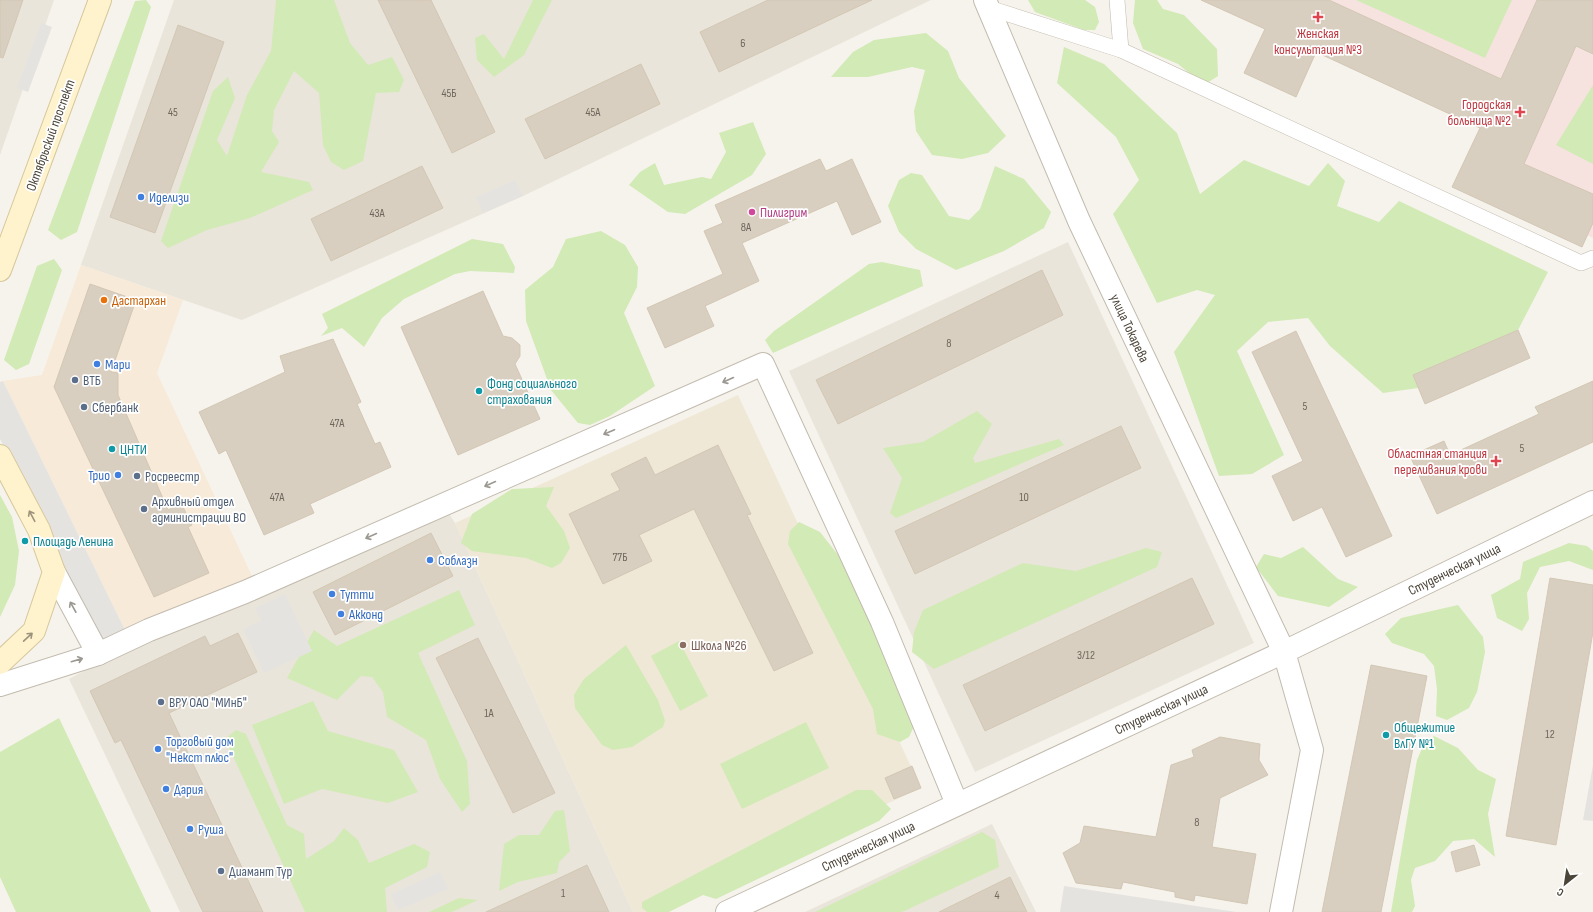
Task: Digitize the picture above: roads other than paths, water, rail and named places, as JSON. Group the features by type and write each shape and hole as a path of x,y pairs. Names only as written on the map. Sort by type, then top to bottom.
{"main road":[{"name":"Октябрьский проспект","path":"0,270 100,0"},
{"path":"0,456 39,530 54,572 34,632 0,663"}],"street":[{"name":"улица Токарева","path":"987,4 1079,221 1284,652 1312,750 1281,912"},
{"path":"0,685 98,654 149,630 245,592 763,364 882,622 957,804"},
{"name":"Студенческая улица","path":"727,912 1284,652 1593,502"},
{"path":"54,572 98,654"}],"lane":[{"path":"1117,0 1122,50"},
{"path":"987,4 1122,50 1581,263 1593,258"}],"place":[{"name":"Женская консультация №3","path":"1318,17"},
{"name":"Городская больница №2","path":"1520,112"},
{"name":"Иделизи","path":"141,197"},
{"name":"Пилигрим","path":"752,212"},
{"name":"Дастархан","path":"104,300"},
{"name":"Мари","path":"97,364"},
{"name":"ВТБ","path":"75,380"},
{"name":"Фонд социального страхования","path":"479,391"},
{"name":"Сбербанк","path":"84,407"},
{"name":"ЦНТИ","path":"112,449"},
{"name":"Областная станция переливания крови","path":"1496,461"},
{"name":"Трио","path":"118,475"},
{"name":"Росреестр","path":"137,476"},
{"name":"Архивный отдел администрации ВО","path":"144,509"},
{"name":"Площадь Ленина","path":"25,541"},
{"name":"Соблазн","path":"430,560"},
{"name":"Тутти","path":"332,594"},
{"name":"Акконд","path":"341,614"},
{"name":"Школа №26","path":"683,645"},
{"name":"ВРУ ОАО \"МИнБ\"","path":"161,702"},
{"name":"Общежитие ВлГУ №1","path":"1386,735"},
{"name":"Торговый дом \"Некст плюс\"","path":"158,749"},
{"name":"Дария","path":"166,789"},
{"name":"Руша","path":"190,829"},
{"name":"Диамант Тур","path":"221,871"}]}
